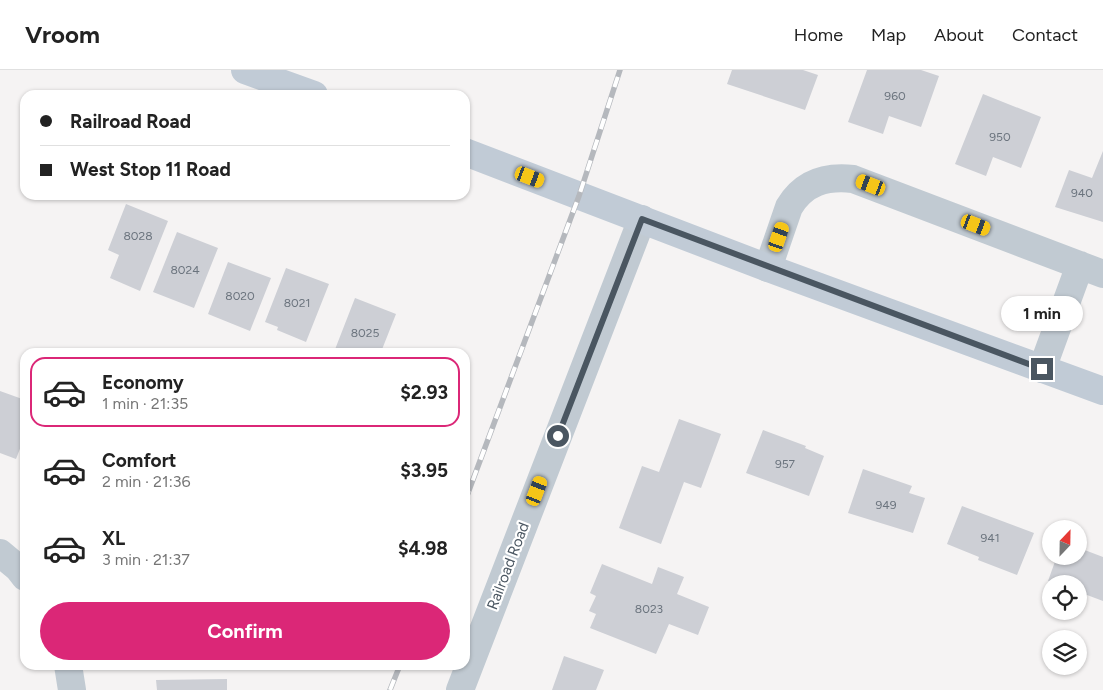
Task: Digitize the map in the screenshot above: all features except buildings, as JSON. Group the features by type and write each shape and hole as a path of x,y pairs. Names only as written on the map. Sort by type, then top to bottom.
{"main road":[{"path":"245,70 300,90"},
{"path":"470,154 768,268 1103,391"}],"street":[{"path":"768,268 789,207 794,198 807,186 819,180 836,177 853,179 1092,270 1042,369"},
{"name":"Railroad Road","path":"470,664 642,219"},
{"path":"69,670 72,690"},
{"name":"Railroad Road","path":"460,690 468,670"}],"railway":[{"path":"470,488 579,196 620,70"},
{"path":"390,690 398,670"}],"route":[{"path":"558,436 642,219 768,268 1042,369"}]}
